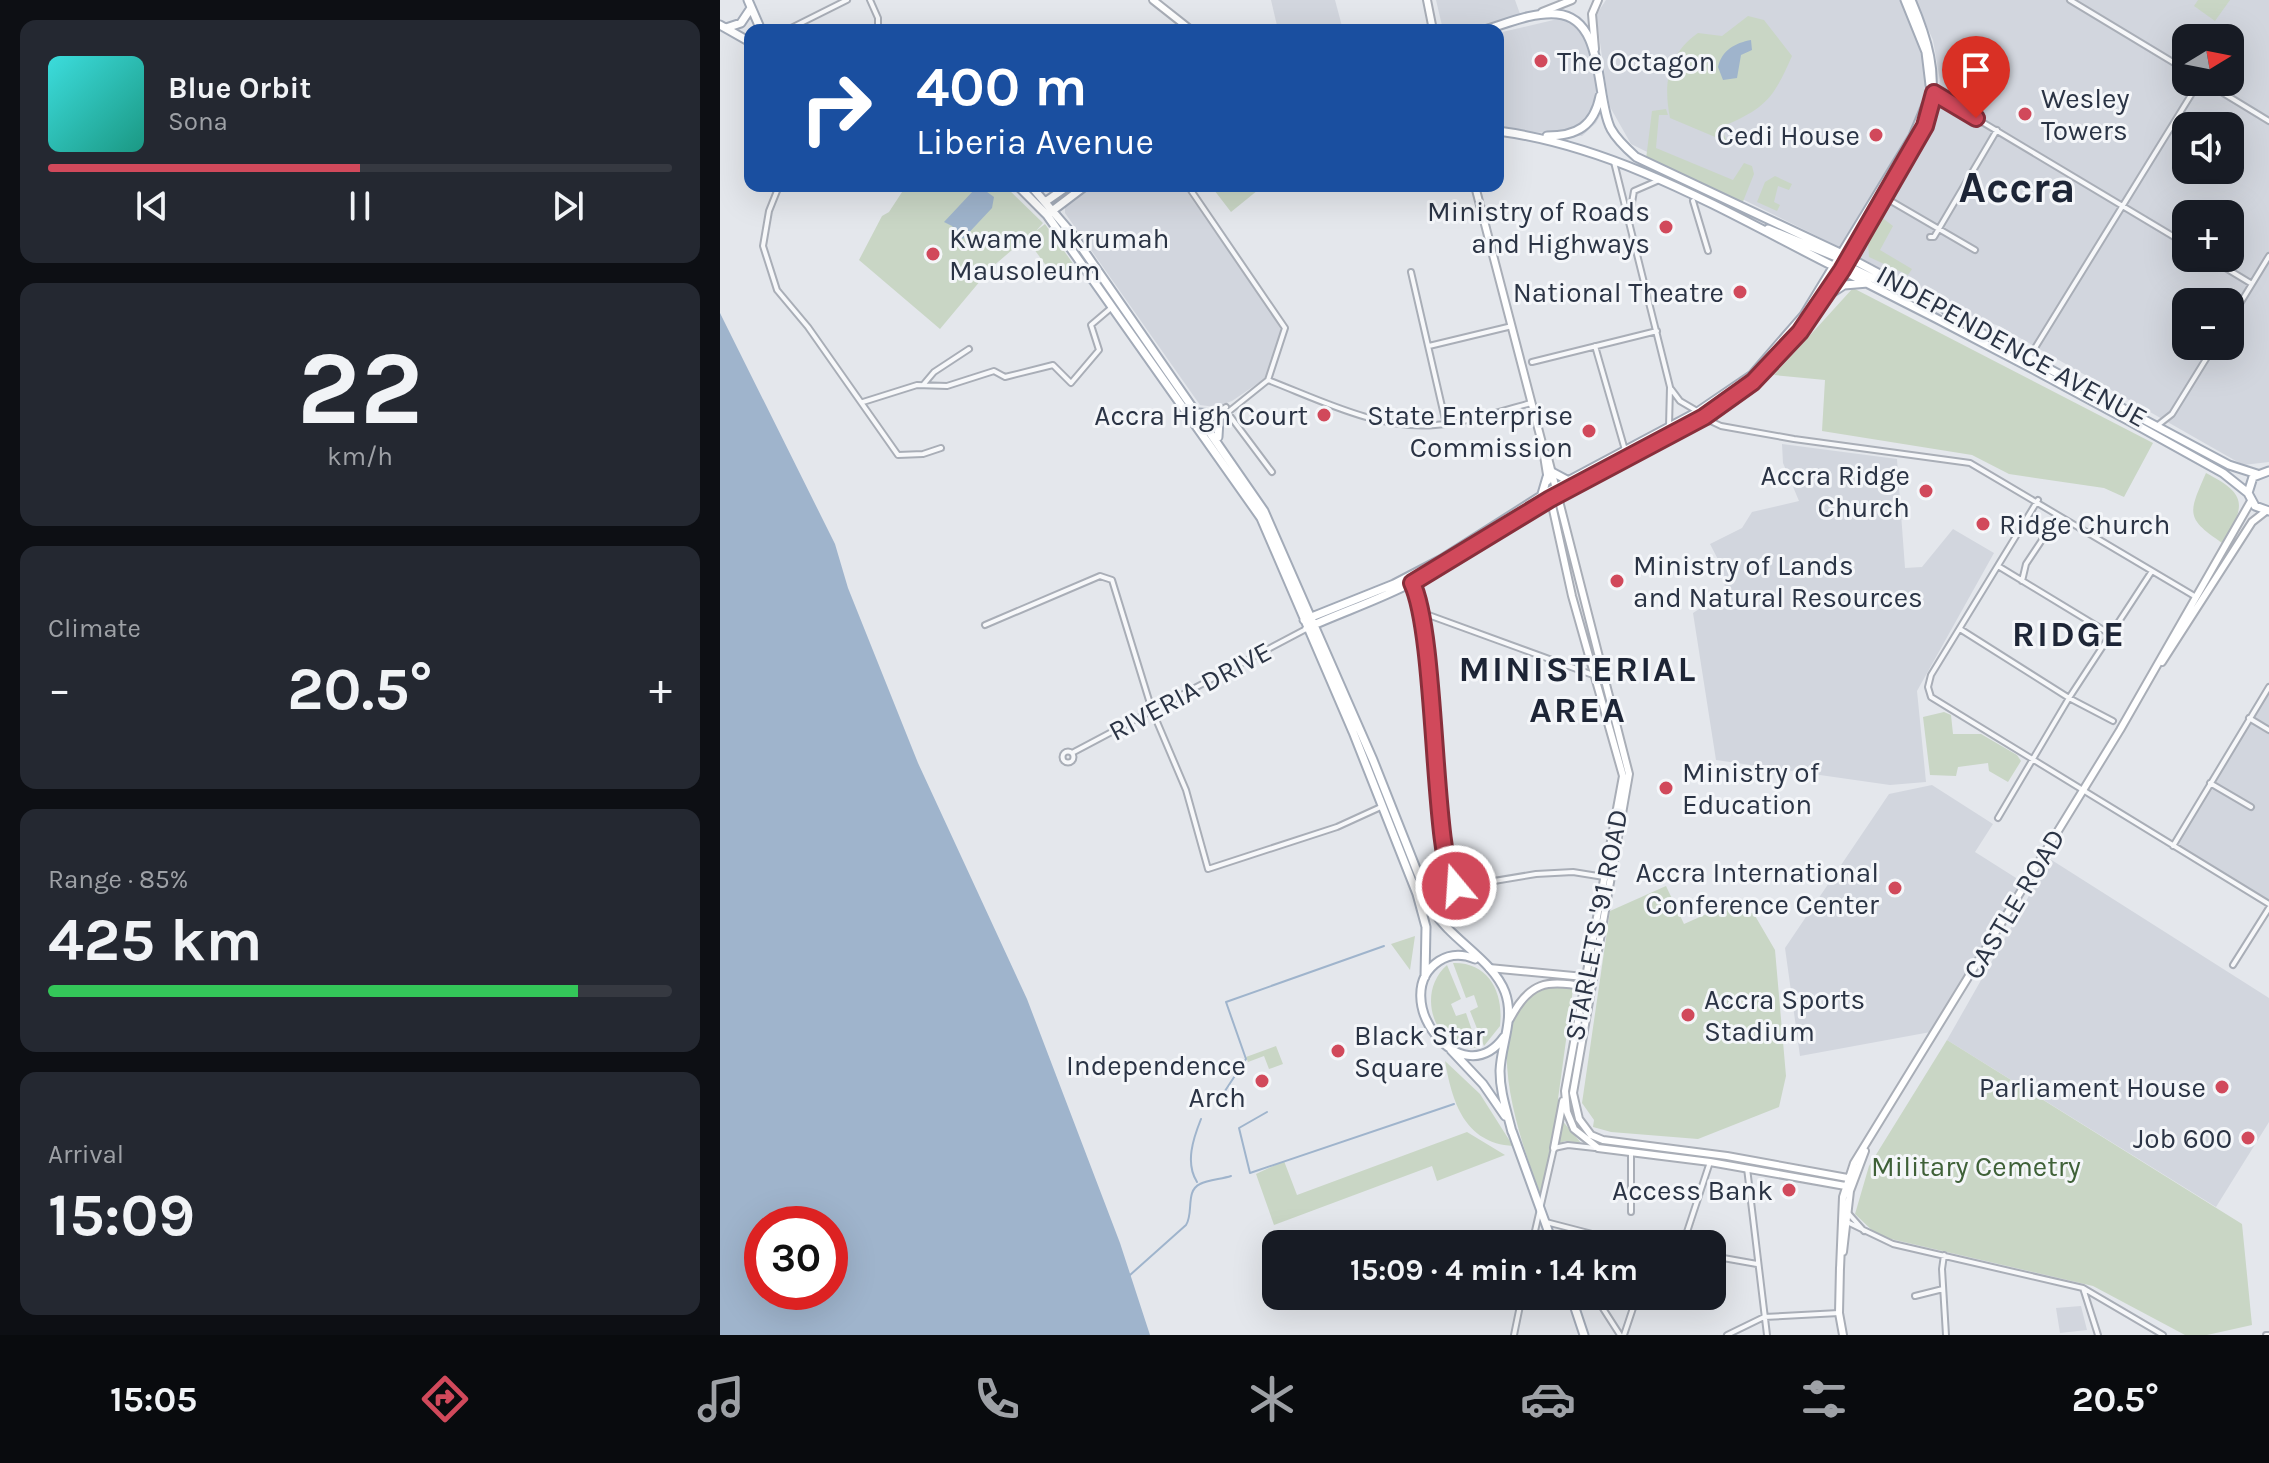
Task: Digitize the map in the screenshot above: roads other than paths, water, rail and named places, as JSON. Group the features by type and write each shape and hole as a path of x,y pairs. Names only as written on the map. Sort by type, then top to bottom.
{"main road":[{"path":"1153,0 1183,24"},
{"path":"1427,0 1433,24"},
{"path":"1504,24 1572,0"},
{"path":"1595,53 1592,14 1598,0"},
{"path":"1561,504 1569,485 1625,450 1714,410 1774,362 1822,299 1913,136 1932,92 1926,52 1905,0"},
{"path":"1309,620 1325,616 1442,559 1551,494 1701,414 1752,375 1770,357 1842,262 1925,126 1932,92 1932,57 1911,0"},
{"path":"723,26 741,23 749,4"},
{"path":"749,4 758,24"},
{"name":"INDEPENDENCE AVENUE","path":"1537,14 1559,14 1574,20 1595,53 1612,130 1636,157 2030,356 2229,465 2257,474"},
{"path":"723,26 744,38"},
{"path":"1537,136 1567,135 1580,131 1595,113 1601,90"},
{"name":"INDEPENDENCE AVENUE","path":"1504,132 1537,136 1613,160 1762,229 1842,262 1869,283 2040,371 2215,469 2268,511"},
{"path":"1027,192 1043,203"},
{"path":"1035,192 1198,413 1203,427 1219,443 1271,523 1424,918 1425,977 1422,991 1425,1018 1440,1041 1500,1106 1549,1230"},
{"path":"1043,203 1059,192"},
{"path":"1051,212 1077,192"},
{"name":"STARLETS '91 ROAD","path":"1477,192 1550,474 1551,494 1590,661 1623,776 1592,979 1584,989 1565,1097 1574,1129 1598,1148 1831,1178"},
{"path":"1051,212 1113,307 1203,427 1261,518 1320,638 1432,909 1446,929 1489,968 1505,991 1510,1019"},
{"path":"1822,299 1844,285 1869,283"},
{"path":"1198,413 1217,417 1219,443"},
{"path":"2249,497 2250,482 2257,474 2269,471"},
{"path":"1551,494 1550,474 1569,485"},
{"path":"1309,620 1412,583 1551,494"},
{"name":"STARLETS '91 ROAD","path":"1551,494 1561,504 1575,573 1629,774 1583,977 1581,1050 1574,1102 1579,1119 1587,1130 1612,1142 1679,1150 1849,1182"},
{"name":"CASTLE ROAD","path":"2159,664 2249,497"},
{"name":"CASTLE ROAD","path":"1849,1182 1868,1144 2159,664 2252,522 2268,511"},
{"path":"1320,638 1325,616"},
{"path":"1590,661 1600,682 1607,684"},
{"path":"1425,977 1446,957 1477,960"},
{"path":"1572,975 1585,967"},
{"path":"1489,968 1592,979"},
{"path":"1512,1132 1500,1087 1510,1019 1518,1005 1537,987 1561,981 1584,989"},
{"path":"1451,1050 1461,1055 1483,1054 1506,1035"},
{"path":"1572,1048 1581,1050"},
{"path":"1554,1148 1565,1097"},
{"name":"CASTLE ROAD","path":"1849,1182 1854,1163 1868,1144"},
{"path":"1679,1150 1679,1158"},
{"path":"1843,1197 1831,1178 1854,1163"},
{"path":"1843,1335 1839,1313 1840,1269 1843,1197 1849,1182"},
{"path":"1844,1220 1848,1211 1849,1182"},
{"path":"1576,1310 1584,1335"}],"street":[{"path":"799,24 847,0"},
{"path":"870,0 878,24"},
{"path":"2070,0 2172,62"},
{"path":"1932,92 2172,236"},
{"path":"2030,356 2190,96"},
{"path":"2228,96 2269,121"},
{"path":"1930,237 1939,228 1997,130"},
{"path":"1613,160 1670,387 1669,428"},
{"path":"1629,222 1634,191 1644,183 1662,181"},
{"path":"777,192 769,211 763,247 777,290 901,457 941,448"},
{"path":"1192,192 1283,323 1284,337 1268,380 1203,427"},
{"path":"1884,197 1975,250"},
{"path":"1693,201 1708,251"},
{"path":"2244,297 2269,256"},
{"path":"1411,272 1446,424"},
{"path":"2232,272 2252,284"},
{"path":"862,402 923,385 947,386 994,371 1005,377 1053,365 1071,383 1099,350 1091,325 1113,307"},
{"path":"1429,346 1512,326"},
{"path":"1532,362 1657,331"},
{"path":"1595,346 1625,450"},
{"path":"923,385 934,372 969,349"},
{"path":"2158,425 2169,419 2205,360"},
{"path":"1268,380 1370,418 1411,425 1446,424 1532,403"},
{"path":"1670,387 1680,401 1720,426 1794,439 1955,458 1981,468 2196,597"},
{"path":"1225,410 1272,472"},
{"path":"1714,410 1720,426"},
{"path":"2169,419 2170,432"},
{"path":"2038,500 1928,682 1931,697 2269,906 2233,965"},
{"path":"2022,581 2026,564 2048,531"},
{"path":"1998,566 2110,634"},
{"path":"1998,818 2069,698 2152,571"},
{"path":"985,625 1107,576 1121,604 1152,710 1186,790 1208,869 1337,827 1383,806"},
{"path":"1412,583 1423,613 1442,841 1451,882 1458,887 1563,872 1606,879"},
{"path":"1423,613 1594,676"},
{"name":"RIVERIA DRIVE","path":"1072,753 1309,620"},
{"path":"1960,629 2069,698 2113,721"},
{"path":"2173,846 2269,687"},
{"path":"2249,718 2269,730"},
{"path":"2210,783 2251,807"},
{"path":"1535,1230 1554,1148 1568,1145 1598,1148"},
{"path":"1631,1152 1631,1212"},
{"path":"1688,1230 1710,1162"},
{"path":"1747,1168 1767,1335"},
{"path":"1848,1211 1866,1232"},
{"path":"1844,1220 1893,1244 2083,1288 2163,1335"},
{"path":"1546,1222 1577,1230"},
{"path":"1944,1255 1946,1335"},
{"path":"1726,1258 1758,1264"},
{"path":"2083,1288 2098,1335"},
{"path":"1915,1296 1943,1289"},
{"path":"1514,1335 1519,1310"},
{"path":"1605,1310 1622,1335"},
{"path":"1622,1335 1632,1310"},
{"path":"1727,1335 1764,1317 1839,1313"}],"water":[{"path":"1751,40 1752,50 1741,55 1737,78 1723,80 1718,67 1723,56 1735,45"},
{"path":"972,192 987,192 994,197 992,208 963,239 944,222"},
{"path":"720,313 835,544 848,588 918,763 1027,999 1120,1243 1150,1335 720,1335"}],"waterway":[{"path":"1217,1103 1246,1059 1226,1002 1384,946"},
{"path":"1267,1112 1239,1128 1250,1173 1454,1104"},
{"path":"1197,1182 1191,1159 1201,1119"},
{"path":"1130,1275 1186,1225 1195,1187 1231,1176"}],"place":[{"name":"The Octagon","path":"1541,61"},
{"name":"Wesley Towers","path":"2025,114"},
{"name":"Cedi House","path":"1876,135"},
{"name":"Ministry of Roads and Highways","path":"1666,227"},
{"name":"Kwame Nkrumah Mausoleum","path":"933,254"},
{"name":"National Theatre","path":"1740,292"},
{"name":"Accra High Court","path":"1324,415"},
{"name":"State Enterprise Commission","path":"1589,431"},
{"name":"Accra Ridge Church","path":"1926,491"},
{"name":"Ridge Church","path":"1983,524"},
{"name":"Ministry of Lands and Natural Resources","path":"1617,581"},
{"name":"Ministry of Education","path":"1666,788"},
{"name":"Accra International Conference Center","path":"1895,888"},
{"name":"Accra Sports Stadium","path":"1688,1015"},
{"name":"Black Star Square","path":"1338,1051"},
{"name":"Independence Arch","path":"1262,1081"},
{"name":"Parliament House","path":"2222,1087"},
{"name":"Job 600","path":"2248,1138"},
{"name":"Access Bank","path":"1789,1190"}],"district":[{"name":"Accra","path":"2017,187"},
{"name":"RIDGE","path":"2069,634"},
{"name":"MINISTERIAL AREA","path":"1578,690"}],"park label":[{"name":"Military Cemetry","path":"1976,1166"}]}
